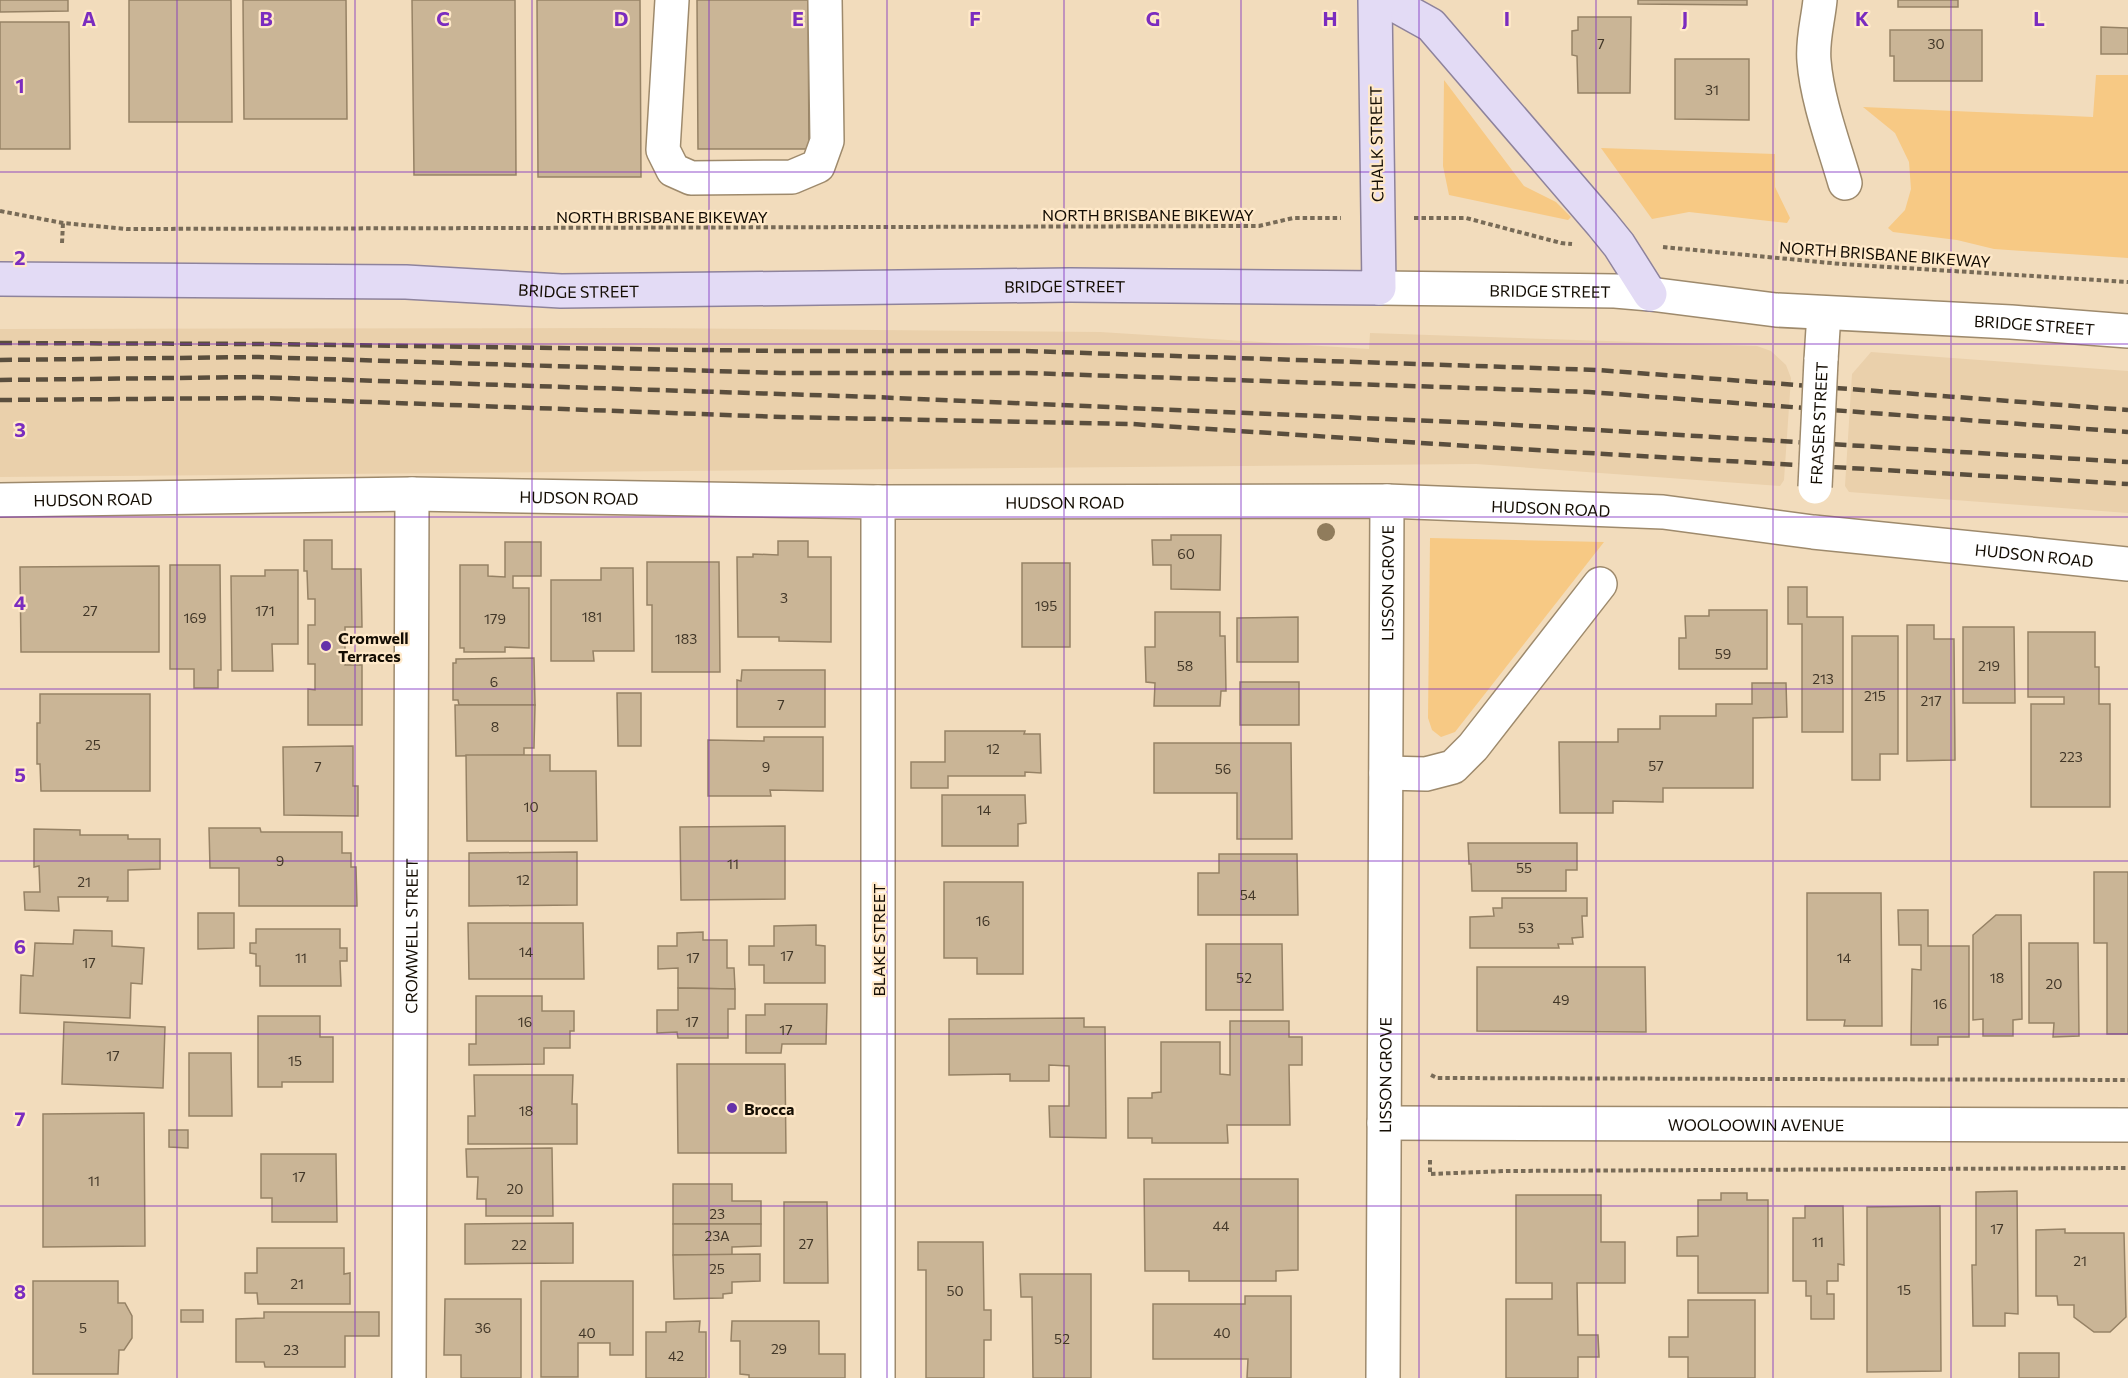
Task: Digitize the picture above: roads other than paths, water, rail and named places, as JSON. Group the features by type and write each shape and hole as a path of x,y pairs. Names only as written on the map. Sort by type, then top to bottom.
{"main road":[{"name":"CHALK STREET","path":"1375,0 1379,288"},
{"path":"1386,0 1431,25 1602,224 1619,245 1650,294"},
{"name":"BRIDGE STREET","path":"0,279 415,282 561,291 1071,285 1379,288"}],"street":[{"path":"672,0 663,150 673,170 691,178 792,177 818,166 827,141 825,0"},
{"path":"1820,0 1815,28 1814,62 1845,183"},
{"name":"BRIDGE STREET","path":"1379,288 1604,291 1650,294 1733,306 1824,313 2011,322 2128,331"},
{"name":"FRASER STREET","path":"1813,532 1824,313"},
{"name":"HUDSON ROAD","path":"0,500 412,494 878,502 1387,501 1663,512 1813,532 2128,564"},
{"name":"CROMWELL STREET","path":"409,1378 412,494"},
{"name":"LISSON GROVE","path":"1383,1378 1387,501"},
{"name":"BLAKE STREET","path":"878,502 878,1378"},
{"path":"1386,773 1426,774 1453,767 1473,747 1600,584"},
{"name":"WOOLOOWIN AVENUE","path":"1384,1123 2128,1125"}],"railway":[{"path":"0,343 779,351 1026,351 1598,370 2128,410"},
{"path":"0,360 259,357 780,373 1027,373 1589,392 2128,432"},
{"path":"0,380 257,377 873,397 1481,423 2128,462"},
{"path":"0,400 260,398 782,417 1132,424 2128,484"}],"place":[{"name":"Cromwell Terraces","path":"326,646"},
{"name":"Brocca","path":"732,1108"}]}
